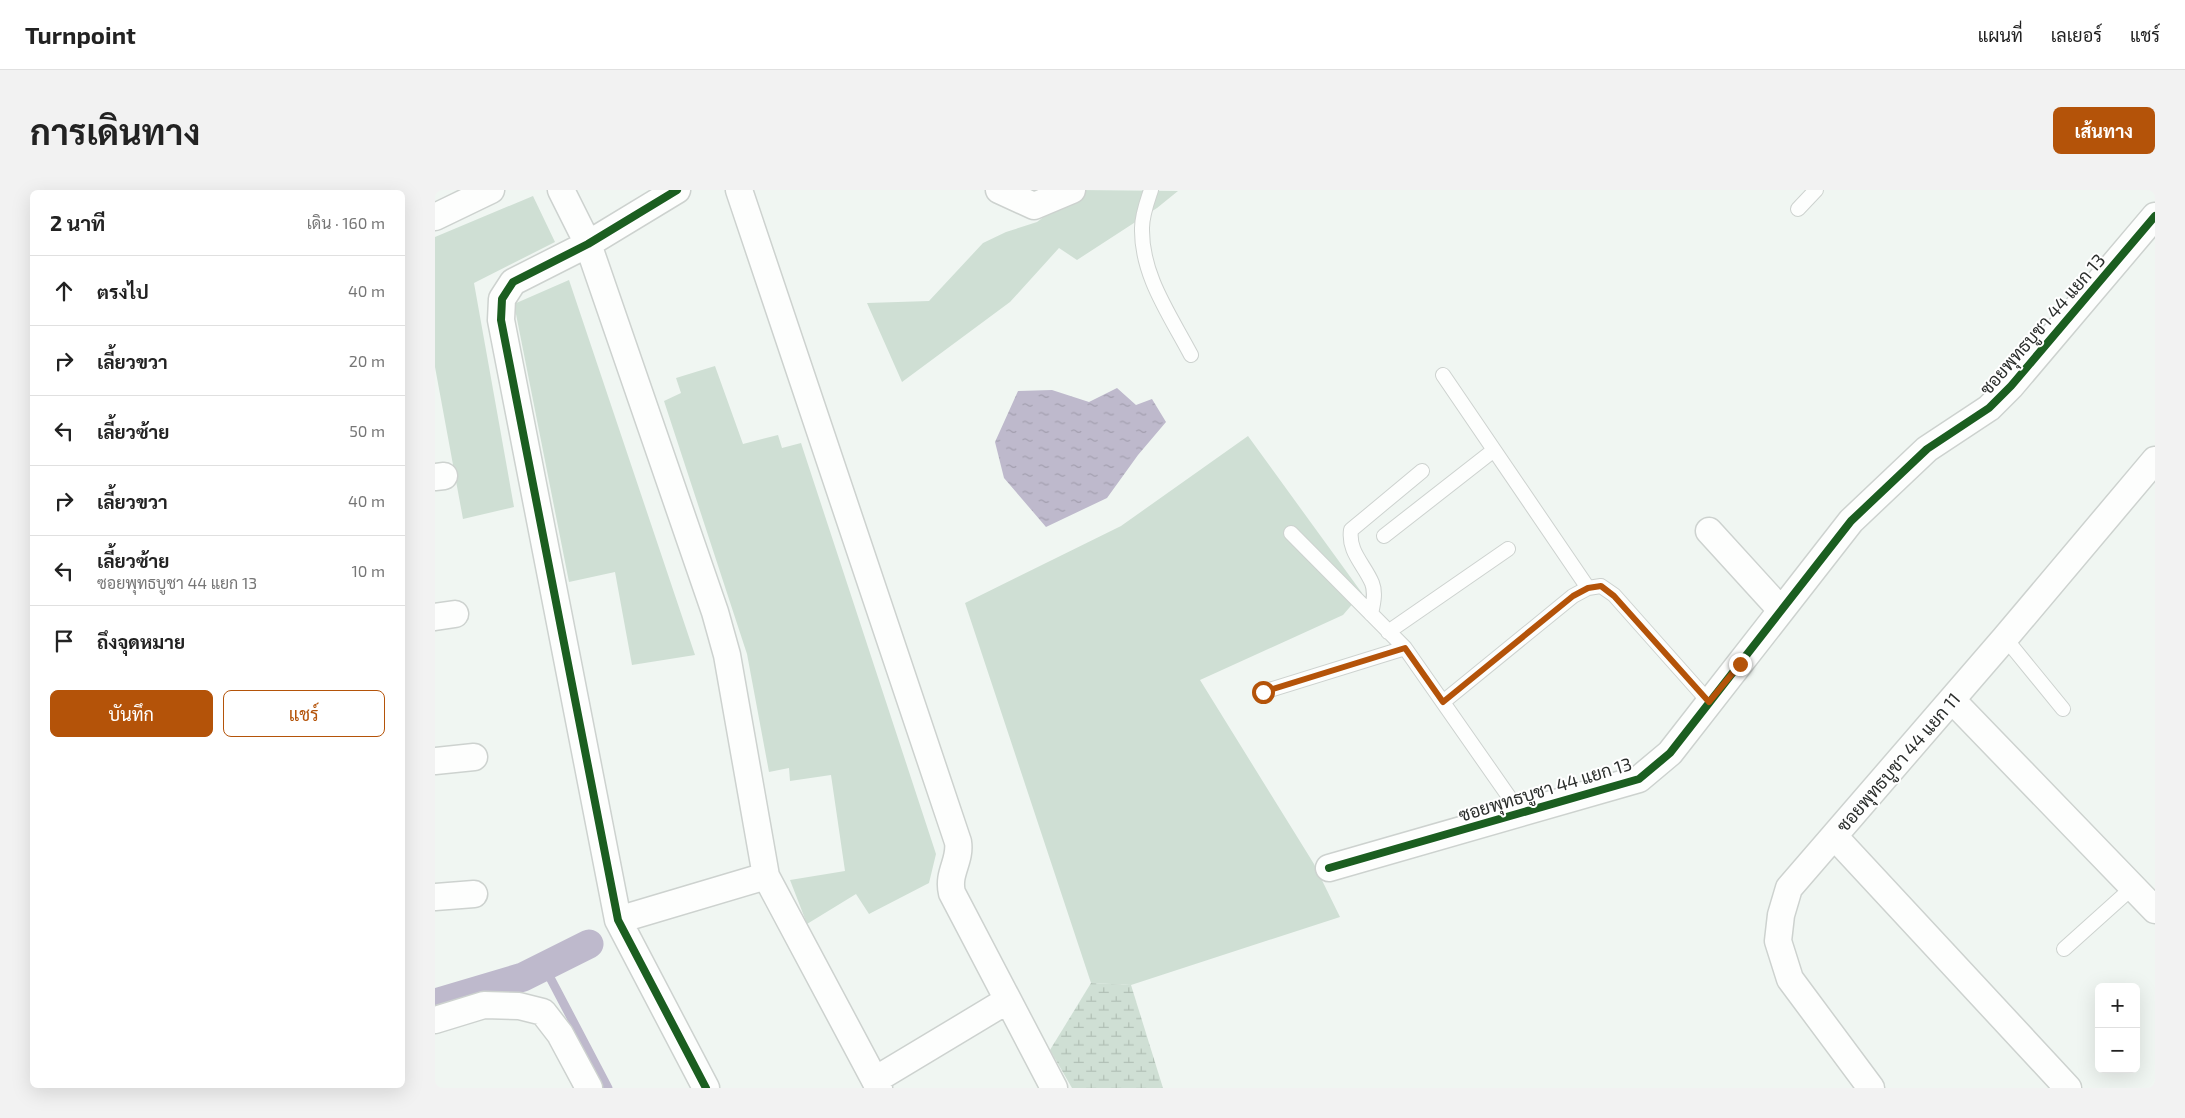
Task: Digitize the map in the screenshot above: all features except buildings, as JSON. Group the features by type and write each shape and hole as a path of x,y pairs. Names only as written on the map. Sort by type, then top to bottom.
{"street":[{"path":"435,217 491,190"},
{"path":"561,190 588,244 715,612 727,656 767,876 877,1084 1008,1000"},
{"path":"677,190 588,244 513,282 502,299 501,320 618,920 707,1088"},
{"path":"739,190 958,842 959,850 951,874 950,884 952,893 1054,1088"},
{"path":"999,190 1034,206 1072,190"},
{"name":"ซอยพุทธบูชา 44 แยก 13","path":"1329,868 1639,779 1670,753 1851,520 1927,450 1989,408 2011,386 2155,216"},
{"name":"ซอยพุทธบูชา 44 แยก 11","path":"1871,1088 1789,979 1778,941 1781,915 1789,888 2153,466"},
{"path":"1709,531 1781,610"},
{"path":"1952,700 2155,910"},
{"path":"435,762 474,757"},
{"path":"1834,836 2068,1088"},
{"path":"618,920 767,876"},
{"path":"435,897 474,894"},
{"path":"435,1020 484,1005 519,1006 543,1012 560,1034 589,1088"}],"lane":[{"path":"1151,190 1142,227 1143,251 1149,276 1191,355"},
{"path":"1798,209 1816,190"},
{"path":"1443,375 1588,588"},
{"path":"1384,536 1494,450"},
{"path":"1371,614 1374,599 1372,584 1357,560 1349,540 1351,530 1421,471"},
{"path":"1291,533 1405,648 1521,814"},
{"path":"1388,632 1508,549"},
{"path":"1443,702 1573,596 1588,588 1601,586 1614,596 1709,702"},
{"path":"2005,638 2063,709"},
{"path":"1263,692 1405,648"},
{"path":"2064,949 2133,887"}],"green space":[{"path":"1079,190 1178,191 1157,208 1077,260 1059,248 1010,302 902,382 867,303 929,301 983,243 1006,232 1037,222"},
{"path":"533,196 555,242 474,283 514,507 463,519 435,367 435,237"},
{"path":"569,280 695,655 632,665 615,572 569,582 514,304"},
{"path":"715,366 743,444 778,435 782,448 801,443 936,854 929,883 869,914 856,894 807,924 790,880 845,871 831,775 790,781 789,768 769,772 747,654 664,401 681,393 676,378"},
{"path":"1248,436 1362,593 1343,615 1200,680 1314,864 1340,917 1131,985 1091,983 965,603 1121,526"},
{"path":"1091,983 1131,985 1163,1088 1072,1088 1050,1050"}],"water":[{"path":"1117,388 1136,405 1152,399 1166,422 1138,455 1107,498 1046,527 1004,478 995,442 1018,391 1052,390 1089,402"}],"waterway":[{"path":"435,1003 523,977 589,944"},
{"path":"544,966 608,1088"}],"cycle path":[{"path":"677,190 588,244 513,282 502,299 501,320 618,920 706,1088"},
{"path":"1329,868 1639,779 1670,753 1851,521 1927,449 1989,408 2011,386 2155,216"}],"route":[{"path":"1263,692 1405,648 1443,702 1573,596 1588,588 1601,586 1614,596 1709,702 1740,664"}]}
